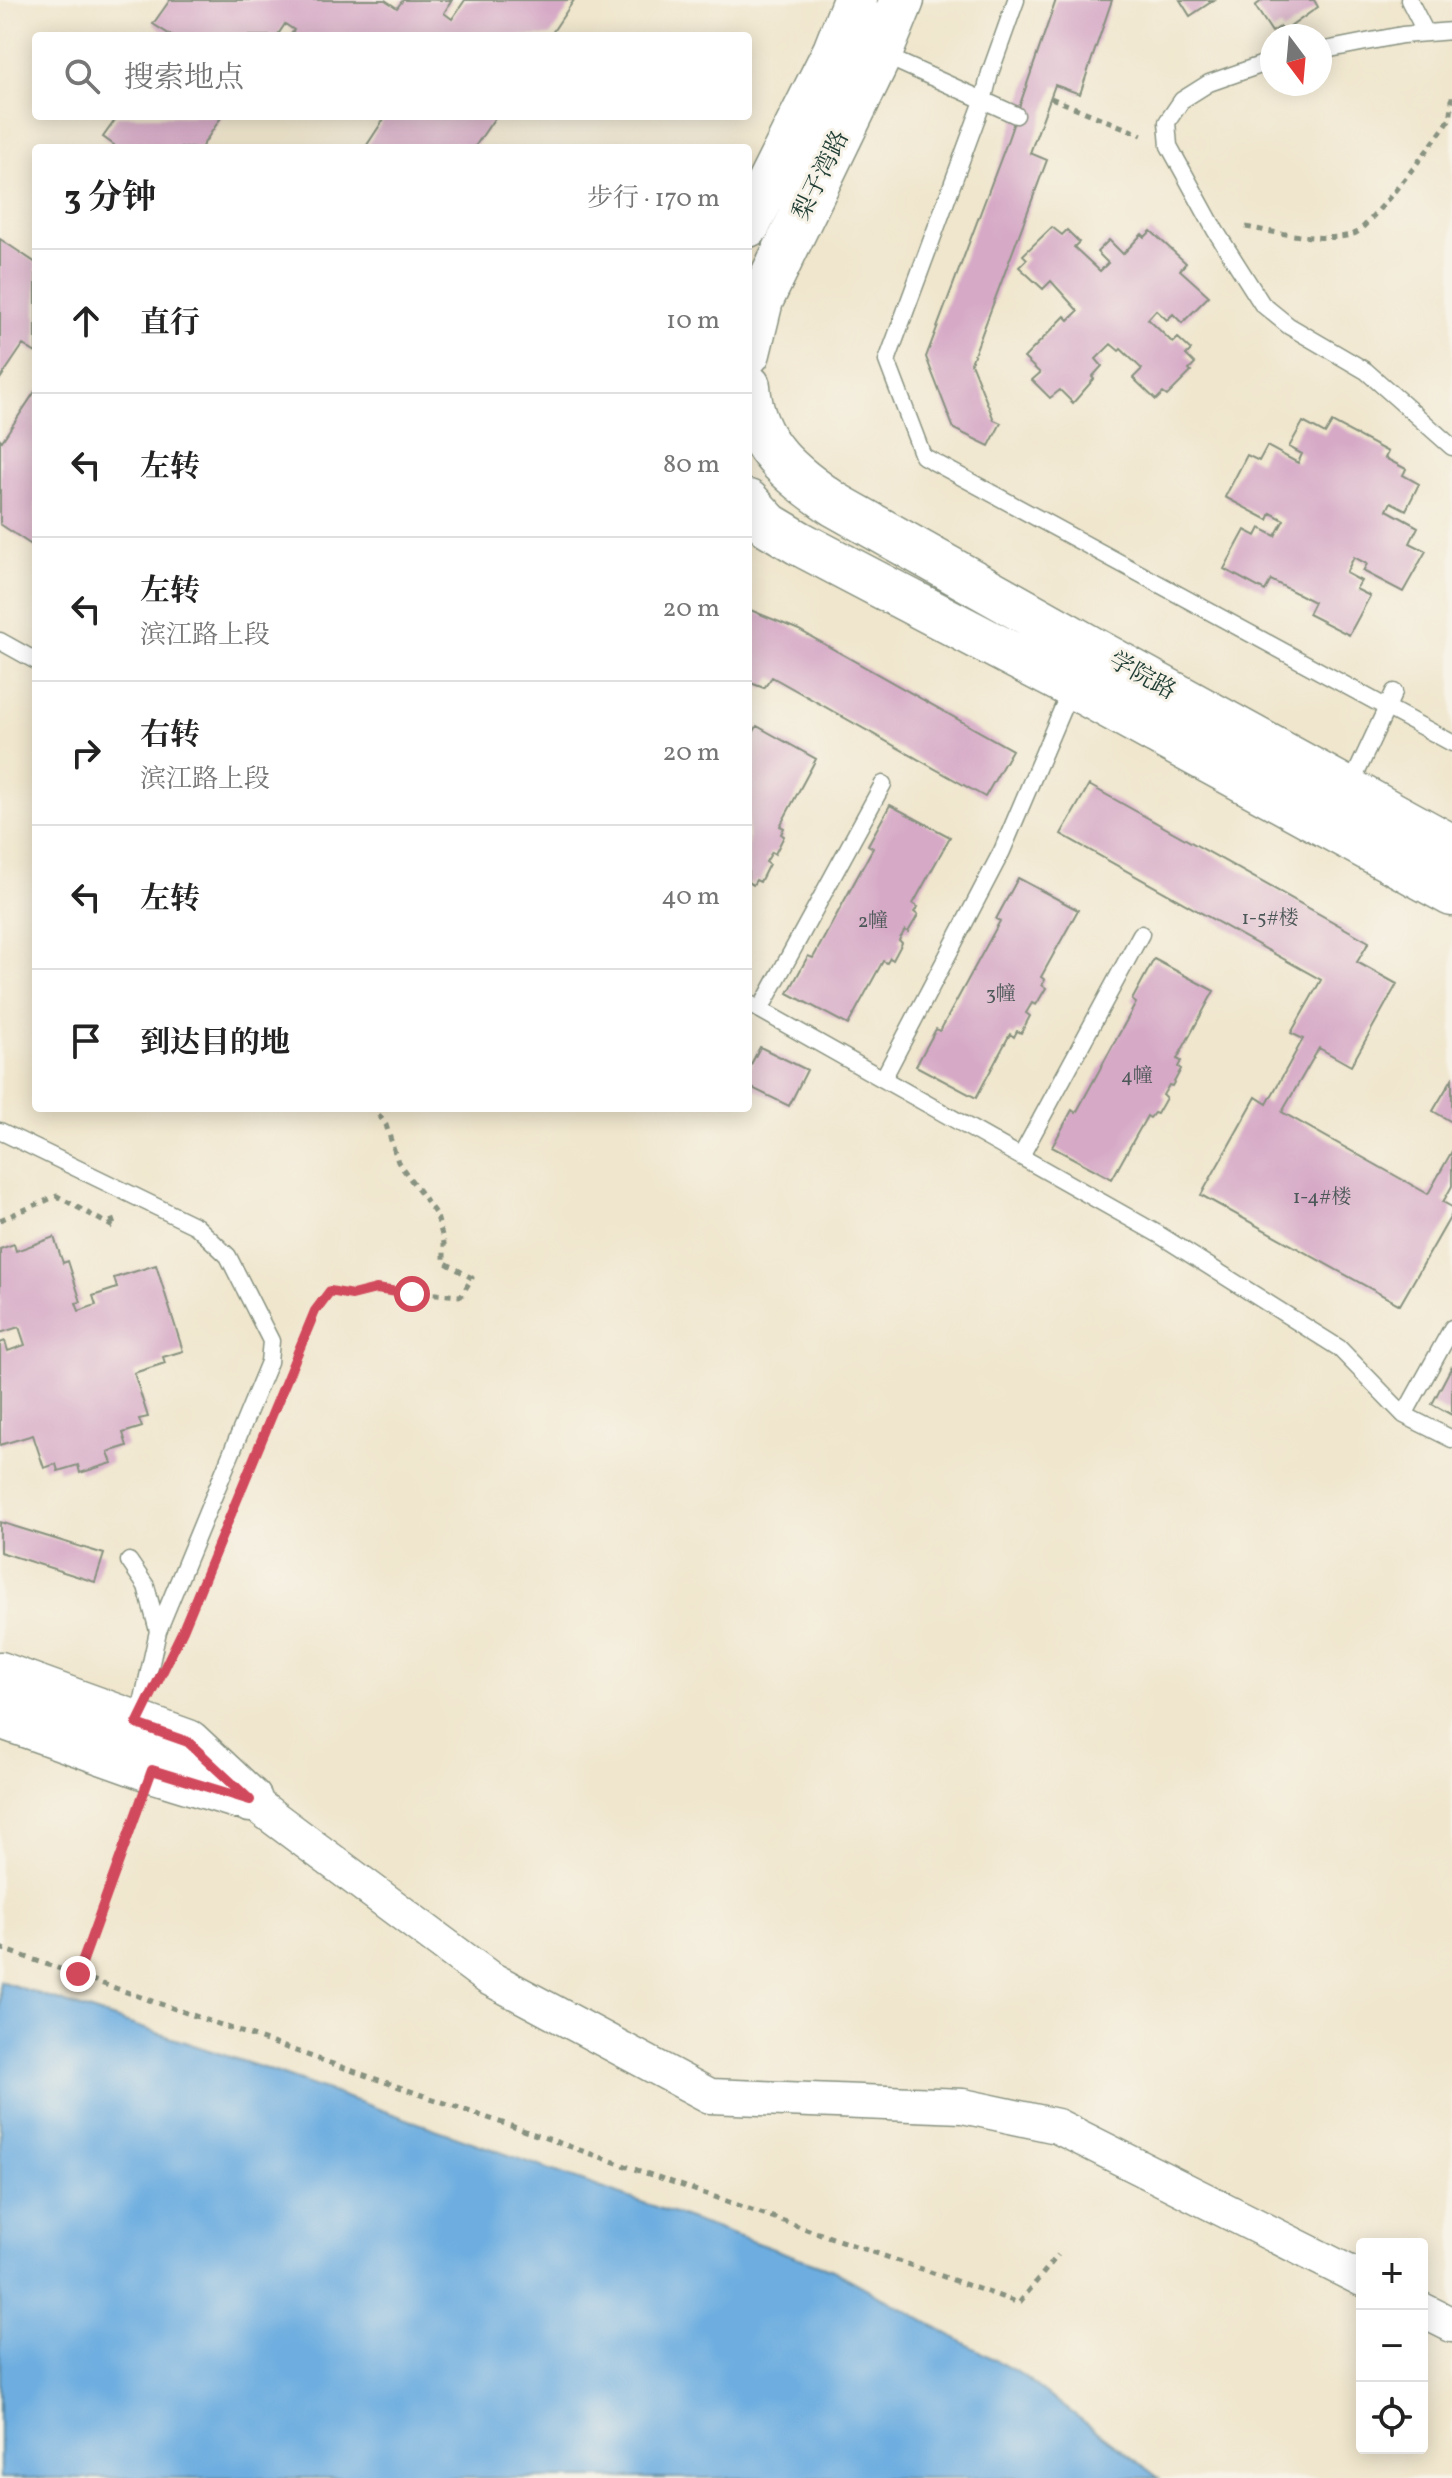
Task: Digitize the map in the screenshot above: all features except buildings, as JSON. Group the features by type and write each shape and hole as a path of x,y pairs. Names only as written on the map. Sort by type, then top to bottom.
{"street":[{"name":"梨子湾路","path":"752,217 835,51 855,0"},
{"name":"梨子湾路","path":"752,337 761,300 880,54 902,0"},
{"name":"学院路","path":"752,404 757,427 775,458 800,481 1081,667 1452,894"},
{"name":"学院路","path":"752,506 769,525 830,560 1081,667 1349,791 1452,847"},
{"path":"0,1674 188,1742 250,1800 489,1978 710,2096 963,2106 1057,2126 1356,2276"},
{"path":"0,1716 152,1770 250,1800"},
{"path":"1428,2313 1452,2325"}],"lane":[{"path":"1016,0 983,101 887,361 923,456 1390,699 1452,743"},
{"path":"1409,0 1426,33"},
{"path":"1332,49 1452,31"},
{"path":"880,54 1016,115"},
{"path":"1260,65 1209,83 1182,100 1167,122 1169,146 1209,220 1262,304 1289,326 1366,371 1452,447"},
{"path":"0,641 32,659"},
{"path":"883,1079 1002,851 1081,667"},
{"path":"1349,791 1390,699"},
{"path":"883,784 754,1006 1158,1234 1339,1348 1404,1415 1452,1439"},
{"path":"1021,1156 1141,934"},
{"path":"0,1131 196,1226 228,1256 271,1341 269,1362 158,1631 137,1724"},
{"path":"1404,1415 1452,1328"},
{"path":"129,1561 146,1586 158,1631"}],"path":[{"path":"1209,220 1286,235 1342,236 1358,232 1374,218 1451,117 1452,93"},
{"path":"1051,98 1169,146"},
{"path":"297,1355 315,1311 330,1291 352,1295 376,1289 461,1296 472,1278 444,1262 444,1243 437,1216 398,1162 386,1125 377,1112"},
{"path":"0,1220 57,1196 115,1228 97,1178"},
{"path":"78,1974 152,1770"},
{"path":"0,1948 1019,2303 1058,2255"}],"water":[{"path":"0,1981 266,2069 833,2270 1022,2375 1159,2478 0,2478"}],"route":[{"path":"78,1974 152,1770 250,1800 188,1742 137,1724 183,1630 315,1311 330,1291 352,1295 376,1289 412,1294"}]}
